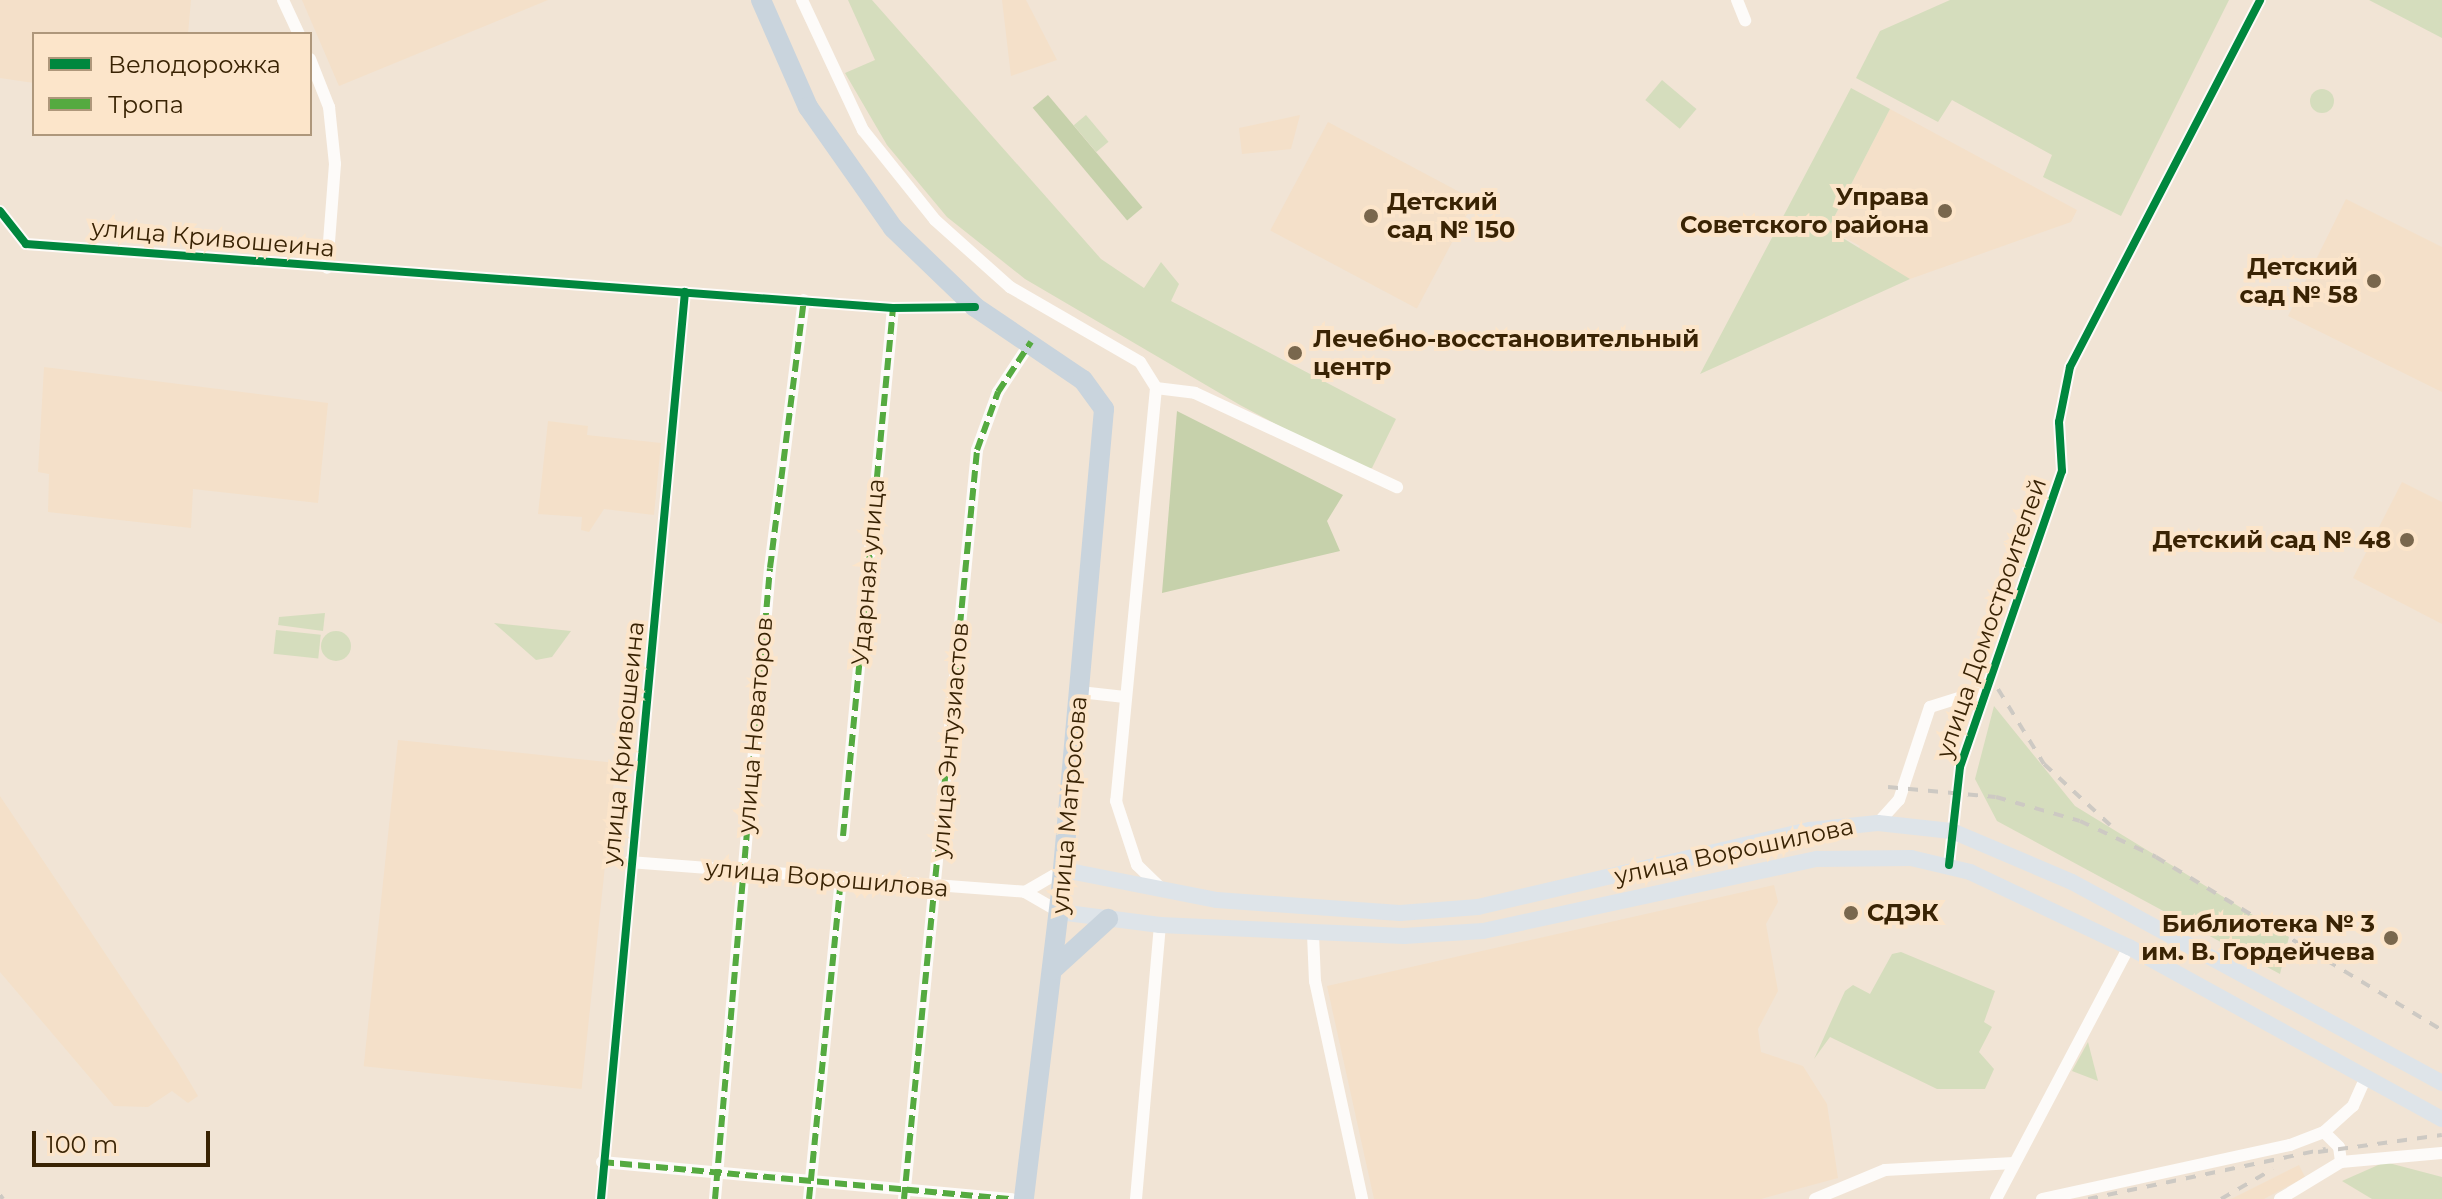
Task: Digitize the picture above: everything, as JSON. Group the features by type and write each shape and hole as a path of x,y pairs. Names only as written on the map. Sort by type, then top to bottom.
{"highway":[{"path":"761,0 808,107 848,174 975,307 1031,342"},
{"name":"улица Матросова","path":"1024,1199 1064,870 1104,409 1083,380 1031,342"},
{"path":"1052,970 1108,919"}],"main road":[{"name":"улица Ворошилова","path":"1064,870 1163,890 1329,911 1478,907 1810,830 1878,823 1952,831 2072,882 2442,1083"},
{"name":"улица Ворошилова","path":"1059,912 1160,925 1313,934 1483,931 1839,856 1949,865 2129,947 2442,1119"}],"street":[{"path":"283,0 298,32"},
{"path":"802,0 863,130 935,220 1010,287 1140,362 1156,388 1125,697 1118,824 1137,865 1163,890"},
{"path":"1737,0 1745,20"},
{"name":"улица Домостроителей","path":"1949,865 1960,767 2062,471 2059,422 2070,367 2260,0"},
{"path":"312,64 329,107 335,164 327,268"},
{"name":"улица Кривошеина","path":"0,211 26,244 893,308 975,307"},
{"name":"улица Кривошеина","path":"601,1199 629,862 685,292"},
{"name":"улица Новаторов","path":"715,1199 746,894 741,870 804,300"},
{"name":"Ударная улица","path":"843,836 893,308"},
{"name":"улица Энтузиастов","path":"904,1194 977,450 998,392 1031,342"},
{"path":"1156,388 1195,393 1397,487"},
{"name":"улица Домостроителей","path":"1878,823 1899,800 1930,707 1984,690"},
{"path":"1080,692 1125,697"},
{"name":"улица Ворошилова","path":"629,862 935,888 1025,892 1059,912"},
{"path":"1025,892 1064,870"},
{"path":"809,1199 841,878"},
{"path":"1136,1199 1160,925"},
{"path":"1313,934 1315,981 1362,1199"},
{"path":"1996,1199 2129,947"},
{"path":"2042,1199 2206,1167 2324,1132 2353,1106 2366,1077"},
{"path":"2324,1132 2339,1147 2341,1162"},
{"path":"2280,1199 2341,1162 2442,1153"},
{"path":"602,1162 811,1180 904,1194 1012,1199"},
{"path":"1815,1199 1885,1170 2014,1163"}],"shaded area":[{"path":"0,0 191,0 188,32 32,32 32,83 0,78"},
{"path":"302,0 548,0 339,86"},
{"path":"1002,0 1026,0 1057,60 1011,76"},
{"path":"1890,109 2077,210 2071,222 1910,279 1857,251 1860,246 1828,229"},
{"path":"1300,115 1291,149 1242,154 1239,128"},
{"name":"Детский сад № 150","path":"1328,122 1475,200 1417,309 1270,231"},
{"name":"Детский сад № 58","path":"2346,199 2442,247 2442,392 2288,316"},
{"path":"44,367 328,403 318,503 193,489 191,528 48,512 49,474 38,472"},
{"path":"548,421 588,426 587,435 661,443 654,515 604,509 589,532 581,530 582,517 538,514"},
{"name":"Детский сад № 48","path":"2402,482 2442,502 2442,624 2353,578"},
{"path":"398,740 616,763 582,1089 364,1066"},
{"path":"0,796 179,1064 198,1096 188,1103 172,1091 148,1107 114,1106 0,972"},
{"path":"1774,885 1778,902 1766,924 1778,991 1758,1029 1761,1052 1803,1066 1827,1104 1838,1178 1761,1199 1374,1199 1327,986"},
{"path":"2299,1165 2305,1177 2264,1199 2231,1199"}],"green space":[{"path":"848,0 872,0 1101,259 1144,288 1161,262 1179,284 1171,301 1396,419 1372,468 1360,469 1240,405 1025,279 947,217 887,145 845,73 875,60"},
{"path":"1950,0 2229,0 2121,216 2043,177 2052,155 1952,100 1938,122 1856,78 1880,31"},
{"path":"2369,0 2442,0 2442,38"},
{"path":"1662,80 1696,109 1680,129 1645,100"},
{"path":"1851,88 1890,109 1828,229 1910,279 1700,374"},
{"path":"2322,89 2330,93 2334,101 2330,109 2322,113 2314,109 2310,101 2314,93"},
{"path":"1048,95 1142,208 1127,220 1033,108"},
{"path":"1086,115 1108,142 1096,152 1074,125"},
{"path":"1177,411 1343,495 1327,521 1340,551 1162,593"},
{"path":"325,613 323,631 278,625 279,617"},
{"path":"494,623 571,631 552,657 536,660"},
{"path":"276,630 321,635 318,659 273,654"},
{"path":"336,631 347,635 351,646 347,657 336,661 325,657 321,646 325,635"},
{"path":"1994,706 2075,806 2289,937 2280,974 1997,821 1975,779"},
{"path":"1901,952 1995,991 1984,1022 1992,1027 1979,1052 1994,1069 1985,1089 1937,1089 1830,1037 1814,1059 1845,991 1853,985 1870,994 1892,954"},
{"path":"2088,1042 2098,1081 2072,1071"},
{"path":"2385,1162 2442,1177 2442,1199 2372,1199 2342,1181"}],"railway":[{"path":"1998,689 2044,764 2110,825"},
{"path":"1888,787 1996,797 2080,821 2156,857 2442,1030"},
{"path":"2318,1152 2442,1135"},
{"path":"2088,1199 2326,1149"},
{"path":"2221,1199 2273,1169"},
{"path":"0,1195 3,1199"}],"marked path":[{"path":"715,1199 770,568 804,300"},
{"path":"843,836 893,308"},
{"path":"904,1199 977,450 998,392 1031,342"},
{"path":"809,1199 841,878"},
{"path":"602,1162 1012,1199"}],"cycle path":[{"path":"1949,865 1960,767 2062,471 2059,422 2070,367 2260,0"},
{"path":"0,211 26,244 893,308 975,307"},
{"path":"601,1199 685,292"}],"place":[{"name":"Управа Советского района","path":"1945,211"},
{"name":"Детский сад № 150","path":"1371,216"},
{"name":"Детский сад № 58","path":"2374,281"},
{"name":"Лечебно-восстановительный центр","path":"1295,353"},
{"name":"Детский сад № 48","path":"2407,540"},
{"name":"СДЭК","path":"1851,913"},
{"name":"Библиотека № 3 им. В. Гордейчева","path":"2391,938"}]}
